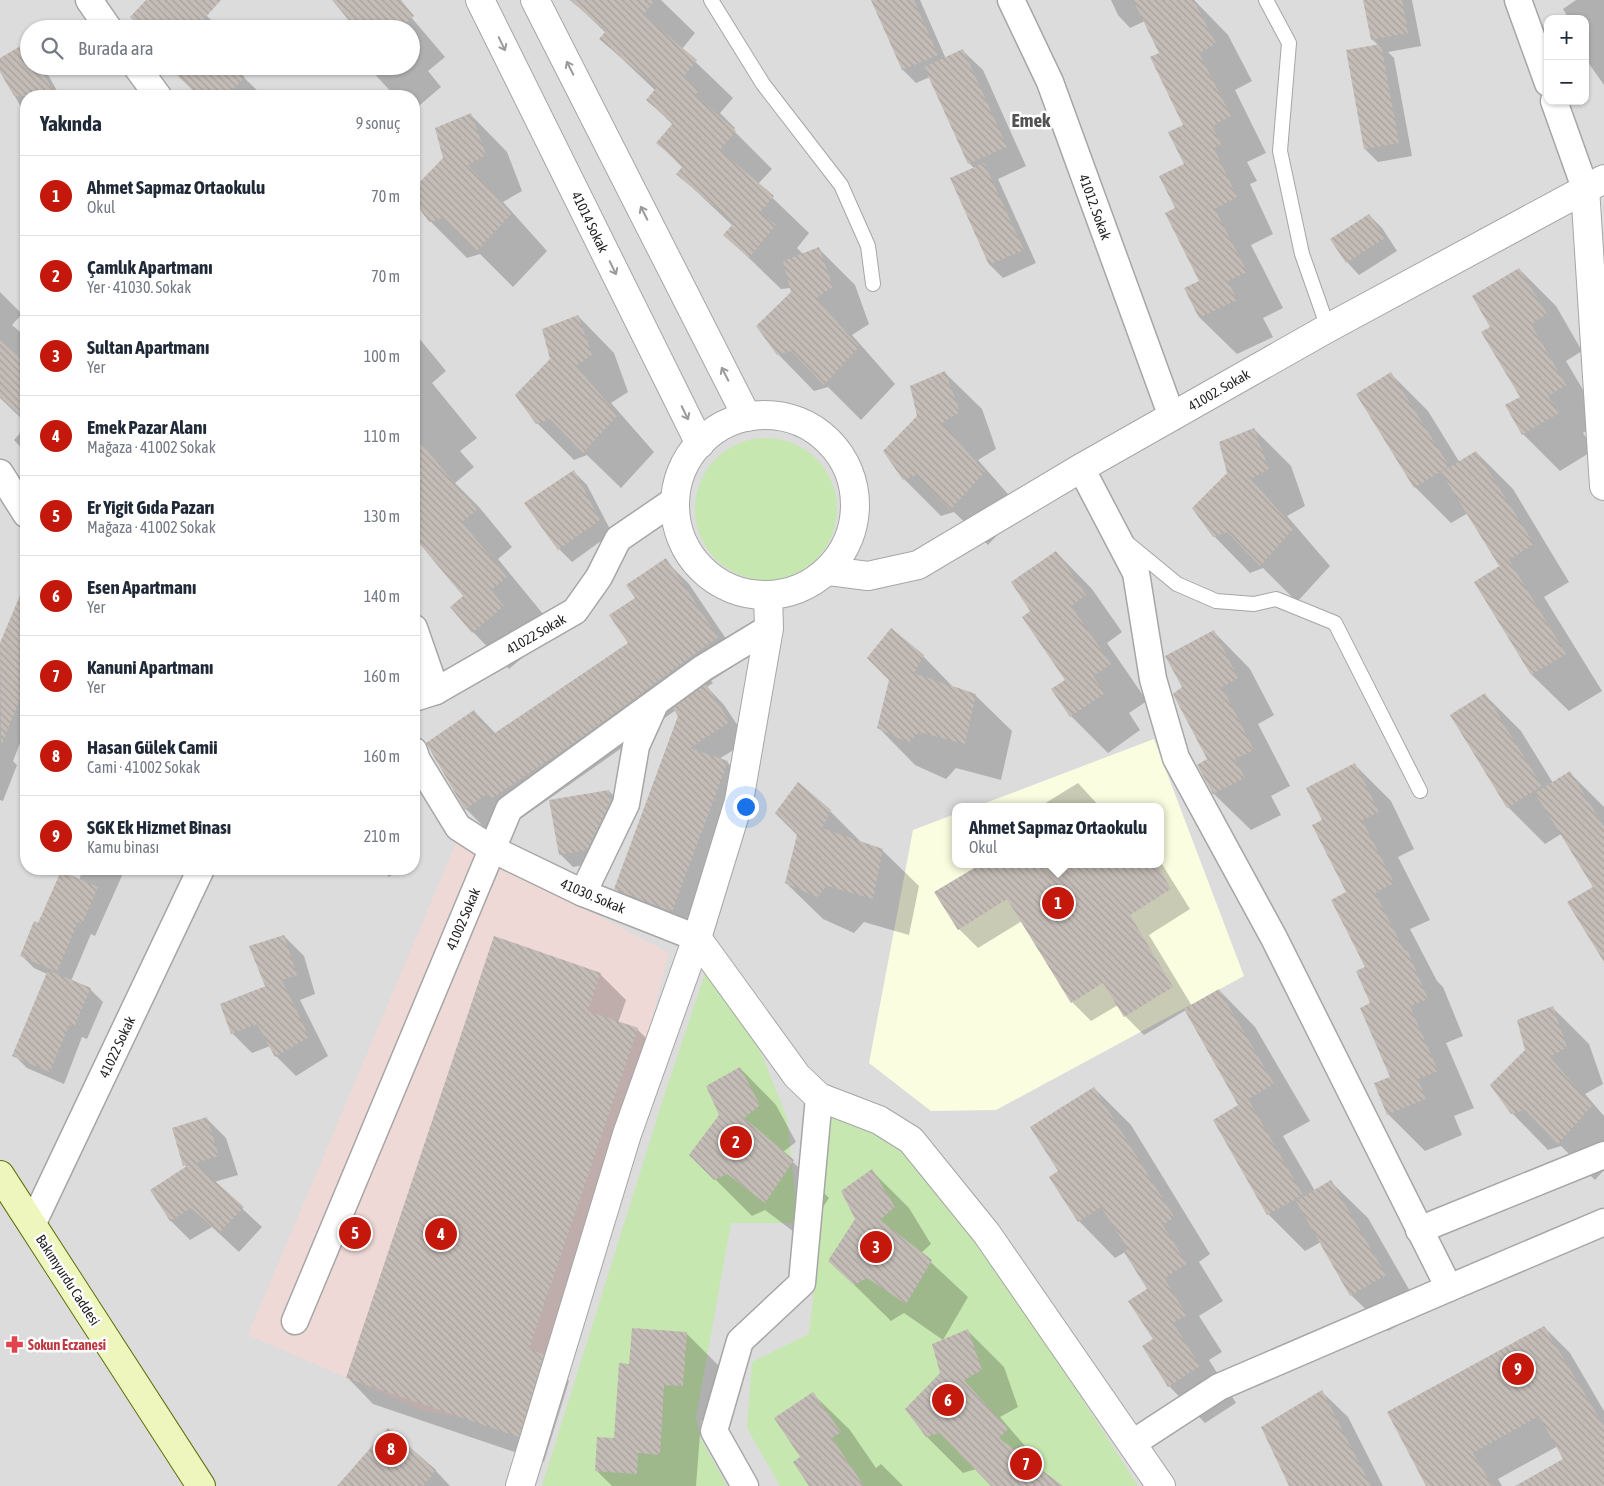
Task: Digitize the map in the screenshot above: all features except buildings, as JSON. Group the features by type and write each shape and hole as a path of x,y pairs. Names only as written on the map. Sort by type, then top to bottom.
{"main road":[{"name":"Bakımyurdu Caddesi","path":"0,1175 201,1486"}],"street":[{"path":"89,0 103,20"},
{"name":"41014 Sokak","path":"480,0 700,444"},
{"path":"535,0 748,417"},
{"name":"41012. Sokak","path":"1011,0 1050,82 1172,417"},
{"path":"1518,0 1544,72"},
{"path":"143,75 154,90"},
{"path":"1556,105 1595,184 1604,486"},
{"name":"41002. Sokak","path":"828,571 868,576 918,565 1081,468 1328,328 1595,184"},
{"path":"756,414 782,415 812,427 834,446 850,473 856,516 847,546 828,571 802,589 777,596 745,595 716,583 688,554 675,524 674,490 685,460 713,429 748,417 756,414"},
{"path":"1081,468 1136,573 1153,679 1176,758 1274,938 1449,1288"},
{"path":"0,473 20,505"},
{"name":"41022 Sokak","path":"425,694 575,611 599,576 618,540 675,500"},
{"path":"520,1486 627,1134 697,938 739,801 769,628 768,596"},
{"name":"41002 Sokak","path":"295,1321 509,809 703,668 769,628"},
{"path":"420,664 425,694"},
{"path":"583,893 626,804 636,746 655,703"},
{"name":"41030. Sokak","path":"420,765 458,827 492,849 583,893 697,938"},
{"name":"41022 Sokak","path":"32,1225 198,875"},
{"path":"697,938 797,1076 819,1097 878,1120 911,1140 987,1234 1133,1442 1161,1486"},
{"path":"744,1486 714,1432 740,1341 802,1283 819,1097"},
{"path":"1419,1230 1604,1156"},
{"path":"1133,1442 1219,1387 1604,1222"}],"lane":[{"path":"711,0 763,84 841,185 868,246 873,284"},
{"path":"1266,0 1289,43 1280,151 1302,254 1328,328"},
{"path":"1114,532 1177,584 1216,601 1254,604 1276,600 1335,622 1420,791"}],"shaded area":[{"path":"0,0 1604,0 1604,1486 0,1486"},
{"path":"1154,739 1244,976 996,1110 931,1111 869,1063 913,830 952,815 952,868 1164,868 1164,803 986,803"},
{"path":"457,841 669,953 622,1133 526,1429 424,1411 248,1335"}],"green space":[{"path":"766,438 780,439 793,443 806,450 816,459 825,469 832,482 836,495 836,523 832,536 825,549 816,559 806,568 793,575 780,579 766,580 752,579 739,575 726,568 716,559 707,549 700,536 696,523 695,509 696,495 700,482 707,469 716,459 726,450 739,443 752,439"},
{"path":"709,962 752,1030 787,1118 798,1223 731,1223 696,1418 701,1439 727,1486 542,1486 665,1093"},
{"path":"825,1109 884,1132 975,1232 1138,1486 780,1486 747,1428 752,1362 809,1334 823,1212"}],"place":[{"name":"Ahmet Sapmaz Ortaokulu","path":"1058,903"},
{"name":"Çamlık Apartmanı","path":"736,1142"},
{"name":"Er Yigit Gıda Pazarı","path":"355,1233"},
{"name":"Emek Pazar Alanı","path":"441,1234"},
{"name":"Sultan Apartmanı","path":"876,1247"},
{"name":"Sokun Eczanesi","path":"14,1345"},
{"name":"SGK Ek Hizmet Binası","path":"1518,1369"},
{"name":"Esen Apartmanı","path":"948,1400"},
{"name":"Hasan Gülek Camii","path":"391,1449"},
{"name":"Kanuni Apartmanı","path":"1026,1464"}],"district":[{"name":"Emek","path":"1031,120"}]}
